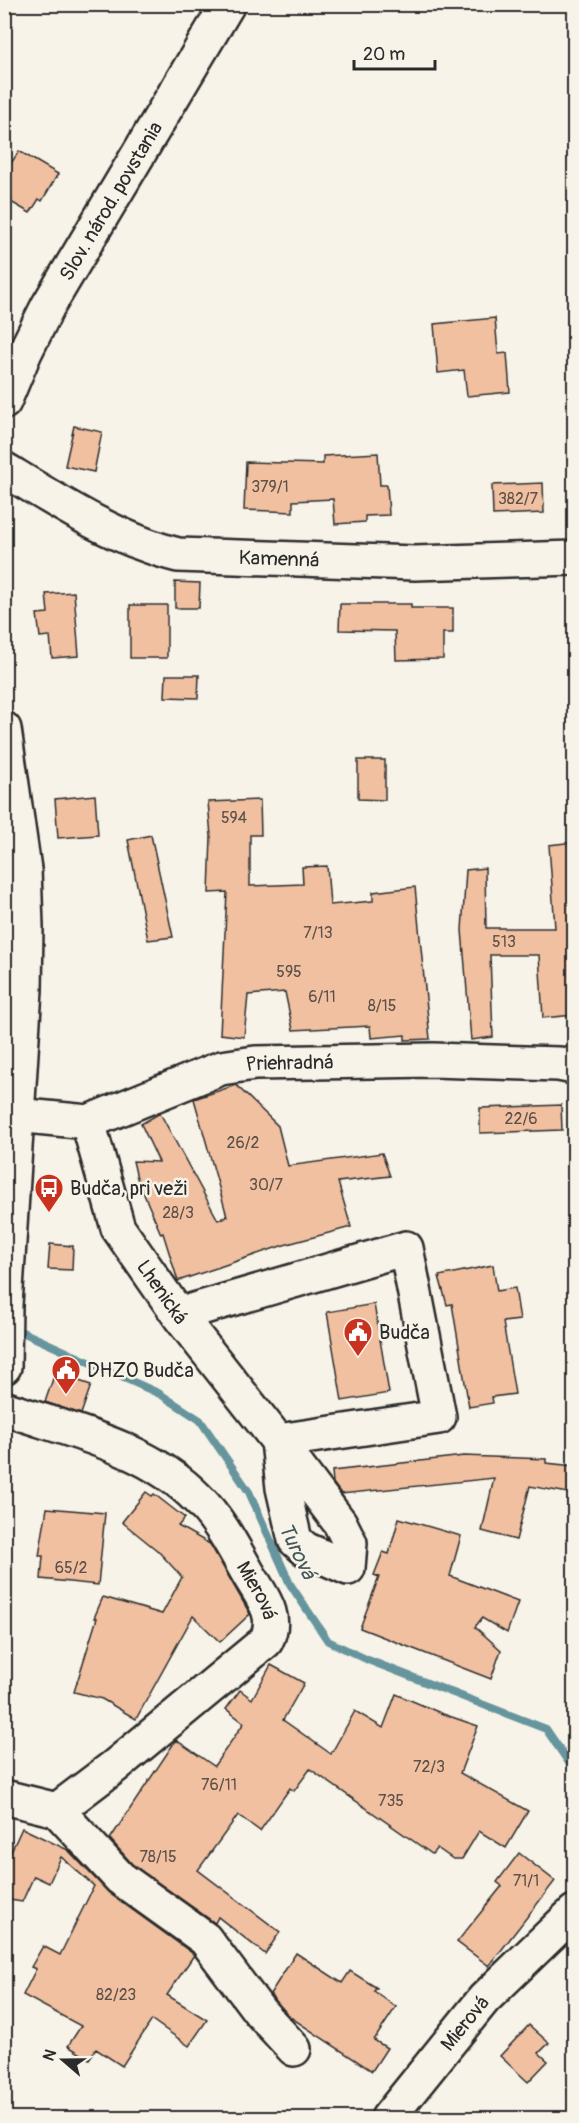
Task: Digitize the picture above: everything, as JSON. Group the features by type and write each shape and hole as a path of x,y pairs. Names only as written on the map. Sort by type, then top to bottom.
{"street":[{"name":"Slov. národ. povstania","path":"4,402 48,306 228,4"},
{"name":"Kamenná","path":"4,469 99,523 153,549 178,555 415,563 574,558"},
{"path":"4,729 16,803 25,892 25,990 12,1135 4,1367"},
{"name":"Priehradná","path":"12,1135 88,1122 220,1068 255,1063 433,1060 559,1064 574,1067"},
{"name":"Lhenická","path":"88,1122 118,1228 180,1317 278,1441 439,1417 406,1248 180,1317"},
{"name":"Mierová","path":"4,1408 132,1453 165,1472 198,1498 220,1525 271,1612 271,1632 266,1641 115,1766 57,1810"},
{"path":"4,1797 57,1810 120,1878 205,1939 260,2012 294,2049"},
{"name":"Mierová","path":"388,2118 484,1999 574,1912"}],"building":[{"path":"19,151 58,174 42,201 39,199 30,213 4,198 4,174"},
{"path":"495,318 498,354 507,353 510,392 467,396 464,370 438,373 434,324"},
{"path":"74,426 102,432 94,472 65,466"},
{"path":"378,453 380,485 387,485 389,515 365,516 365,522 335,524 333,499 293,501 293,512 244,510 246,462 323,464 323,456"},
{"path":"543,483 544,513 493,515 492,485"},
{"path":"175,582 200,583 199,608 175,608"},
{"path":"74,592 79,656 52,658 50,636 40,637 37,614 48,613 46,594"},
{"path":"340,604 411,604 411,608 453,608 453,633 443,633 443,659 396,660 395,631 339,630"},
{"path":"130,605 167,605 167,658 130,658"},
{"path":"166,675 199,675 198,698 165,697"},
{"path":"358,760 385,760 385,800 358,799"},
{"path":"95,795 98,835 58,838 55,799"},
{"path":"260,800 261,835 250,835 250,886 303,884 302,867 327,866 330,905 373,901 373,892 415,887 430,1039 405,1040 405,1035 371,1038 370,1026 293,1030 285,992 248,995 244,1037 220,1034 227,892 209,893 211,836 208,802"},
{"path":"151,835 173,937 148,940 128,840"},
{"path":"574,842 574,1015 543,1018 539,955 490,955 493,1037 471,1040 462,930 466,870 485,868 486,928 555,928 549,845"},
{"path":"236,1085 278,1126 288,1166 382,1153 390,1176 338,1182 351,1227 284,1245 178,1281 163,1233 161,1234 137,1178 133,1161 159,1162 141,1124 160,1113 218,1220 227,1216 194,1099"},
{"path":"561,1105 562,1130 480,1133 480,1108"},
{"path":"50,1244 73,1246 72,1270 48,1269"},
{"path":"493,1265 497,1291 515,1288 520,1320 503,1322 515,1394 492,1397 493,1403 469,1407 452,1304 447,1305 439,1276"},
{"path":"374,1304 389,1393 342,1401 327,1312"},
{"path":"55,1373 91,1385 81,1414 45,1402"},
{"path":"464,1456 546,1459 546,1463 574,1466 574,1494 530,1486 516,1540 482,1531 494,1478 341,1494 333,1483 332,1471"},
{"path":"146,1492 152,1496 154,1494 185,1518 178,1526 210,1544 250,1614 220,1642 193,1616 136,1719 102,1699 74,1692 97,1618 94,1618 103,1597 162,1614 182,1577 158,1551 122,1522"},
{"path":"47,1508 105,1513 98,1585 41,1579 43,1556 39,1556"},
{"path":"399,1518 461,1536 450,1576 518,1602 507,1633 482,1618 475,1627 501,1650 491,1679 360,1628 379,1577 374,1575 383,1552 389,1554"},
{"path":"271,1665 304,1683 283,1720 331,1754 355,1711 383,1728 396,1694 478,1726 460,1773 528,1811 506,1848 479,1831 462,1859 453,1859 437,1848 432,1854 310,1769 294,1791 290,1788 260,1831 238,1815 198,1870 280,1932 265,1954 218,1917 215,1923 132,1864 110,1839 176,1740 214,1766 244,1723 226,1709 240,1690 252,1699"},
{"path":"22,1828 68,1850 109,1893 194,1955 167,1995 207,2020 189,2046 152,2020 122,2066 96,2049 89,2059 68,2046 81,2026 23,1995 36,1969 31,1967 43,1946 60,1955 94,1886 61,1857 49,1883 34,1876 22,1902 4,1899 4,1867"},
{"path":"519,1853 555,1881 489,1966 457,1942 502,1886 497,1882"},
{"path":"296,1953 342,1983 350,1971 377,1988 374,1991 396,2007 374,2040 387,2048 372,2071 290,2017 270,1994"},
{"path":"529,2025 549,2043 539,2053 548,2061 528,2082 500,2056"}],"waterway":[{"name":"Turová","path":"11,1327 160,1394 200,1420 249,1492 290,1584 328,1641 368,1660 546,1729 574,1770"}],"place":[{"name":"Budča, pri veži","path":"49,1214"},
{"name":"Budča","path":"358,1358"},
{"name":"DHZO Budča","path":"66,1396"}]}
